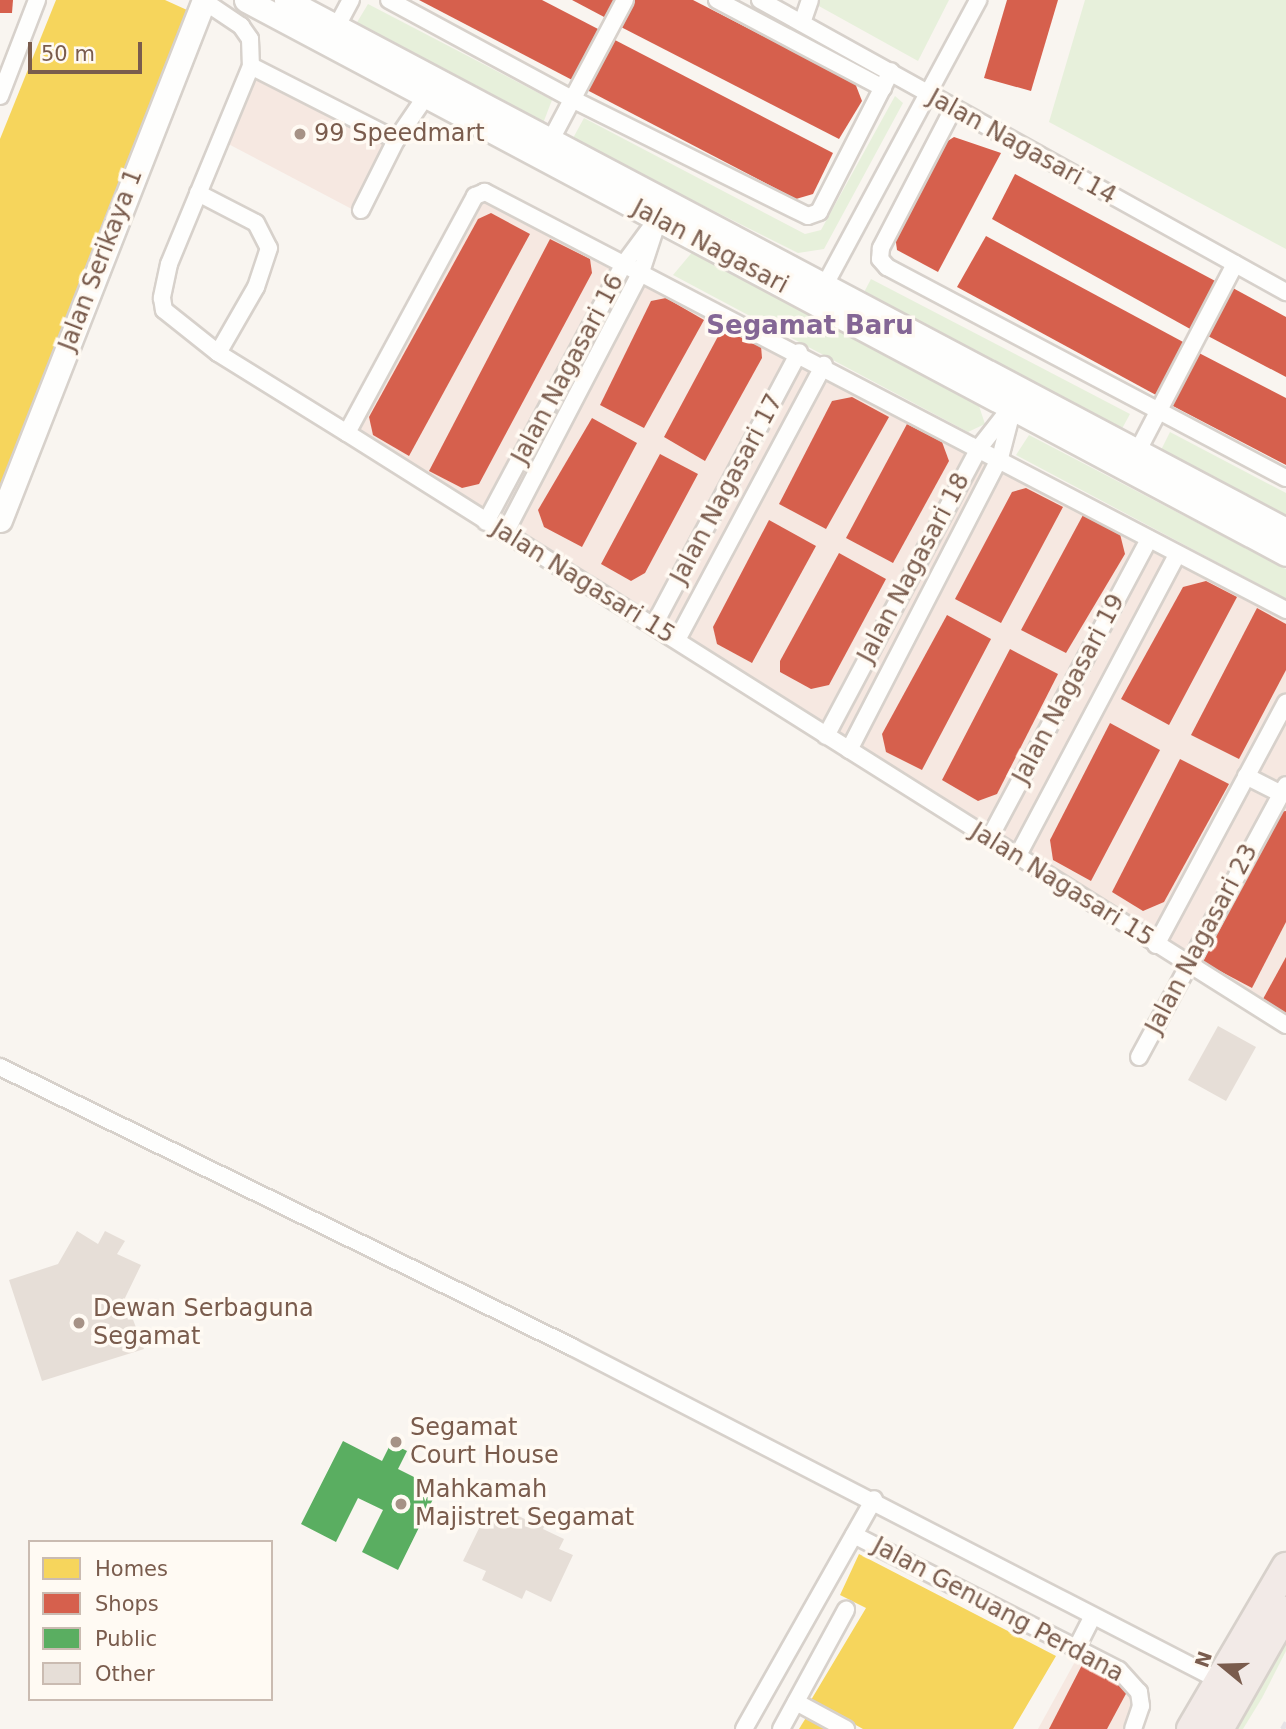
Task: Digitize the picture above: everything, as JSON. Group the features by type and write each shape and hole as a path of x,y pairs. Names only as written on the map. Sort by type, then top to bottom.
{"highway":[{"path":"1219,1729 1231,1688 1286,1567"},
{"path":"1191,1729 1231,1688 1286,1611"}],"street":[{"path":"0,96 37,0"},
{"path":"204,0 241,26 250,39 251,66 396,140"},
{"name":"Jalan Serikaya 1","path":"0,520 204,0"},
{"name":"Jalan Nagasari","path":"246,0 426,96 545,149"},
{"name":"Jalan Nagasari","path":"286,0 337,26 545,149 1016,397 1132,462 1286,554"},
{"path":"337,26 351,0"},
{"path":"389,0 572,99 808,216 819,212 891,71"},
{"path":"545,149 625,0"},
{"path":"717,0 883,88"},
{"name":"Jalan Nagasari 14","path":"760,0 1286,292"},
{"path":"802,23 810,0"},
{"path":"820,294 978,0"},
{"name":"Jalan Nagasari 15","path":"251,66 169,264 162,299 171,319 218,353 1286,1025"},
{"path":"361,210 396,140 426,96"},
{"path":"953,109 881,248 880,259 892,271 1158,414 1286,478"},
{"path":"347,433 480,192 799,352 1177,555 1286,610"},
{"path":"198,193 256,223 269,248 256,287 218,353"},
{"path":"505,533 641,272 661,211"},
{"name":"Jalan Nagasari 16","path":"486,522 624,264 661,211"},
{"path":"1132,462 1235,264"},
{"name":"Jalan Nagasari 17","path":"654,625 799,352"},
{"path":"677,640 824,365"},
{"path":"849,750 1000,458 1016,397"},
{"name":"Jalan Nagasari 18","path":"825,736 979,447 1016,397"},
{"name":"Jalan Nagasari","path":"1132,462 1286,530"},
{"name":"Jalan Nagasari 19","path":"989,839 1149,539"},
{"path":"1017,858 1177,555"},
{"path":"1156,945 1286,703"},
{"path":"1247,776 1283,790"},
{"name":"Jalan Nagasari 23","path":"1139,1057 1283,790"},
{"path":"0,1067 874,1499 1092,1618 1231,1688"},
{"path":"744,1729 874,1499"},
{"name":"Jalan Genuang Perdana","path":"854,1535 1133,1681 1141,1706 1133,1729"},
{"path":"781,1729 846,1610"},
{"path":"1076,1649 1092,1618"},
{"path":"796,1702 846,1729"}],"shaded area":[{"path":"246,63 404,138 365,216 215,137"},
{"path":"471,192 1286,610 1286,1031 338,435"},
{"path":"1083,1647 1138,1678 1144,1690 1139,1729 1038,1729"}],"green space":[{"path":"819,0 949,0 918,61 817,5"},
{"path":"1085,0 1286,0 1286,249 1049,122"},
{"path":"368,4 552,100 542,126 353,29"},
{"path":"895,96 903,103 824,249 798,253 572,140 584,118 805,234 821,230"},
{"path":"694,250 977,400 985,424 968,432 673,275"},
{"path":"871,279 1130,414 1118,436 861,298"},
{"path":"1170,432 1286,493 1286,523 1158,456"},
{"path":"1029,435 1286,569 1286,599 1016,455"},
{"path":"1286,1634 1286,1651 1262,1698 1243,1729 1235,1729"}],"building: Homes":[{"path":"56,0 165,0 187,10 0,489 0,139"},
{"path":"859,1554 1056,1656 1013,1729 863,1729 811,1700 866,1608 840,1595"},
{"path":"807,1716 831,1729 799,1729"}],"building: Shops":[{"path":"0,0 13,0 12,13 0,13"},
{"path":"419,0 542,0 600,30 576,82"},
{"path":"572,0 615,0 606,18"},
{"path":"632,0 693,0 855,83 862,101 839,139 619,26"},
{"path":"1007,0 1058,0 1031,91 984,78"},
{"path":"613,39 833,153 813,194 796,199 587,90"},
{"path":"954,137 1001,153 938,272 897,250 895,235 943,144"},
{"path":"1015,174 1219,283 1192,330 992,219"},
{"path":"491,213 530,234 409,456 373,435 369,417 478,219"},
{"path":"986,236 1185,343 1156,395 957,287"},
{"path":"550,239 590,259 592,273 479,484 462,488 429,471"},
{"path":"1231,287 1286,317 1286,377 1206,335"},
{"path":"666,298 704,320 644,428 600,405 651,301"},
{"path":"723,327 761,346 762,358 705,461 664,437"},
{"path":"1199,353 1286,398 1286,465 1171,405"},
{"path":"852,397 889,417 826,529 779,504 832,401"},
{"path":"592,418 637,443 582,547 544,527 538,510"},
{"path":"907,424 942,442 949,461 893,563 846,538"},
{"path":"660,454 698,474 645,573 631,581 601,564"},
{"path":"1026,488 1063,507 1001,623 955,599 1012,492"},
{"path":"1083,515 1120,534 1125,554 1066,653 1021,630"},
{"path":"769,520 816,546 752,663 717,644 713,627"},
{"path":"839,553 886,579 829,685 811,689 780,672 780,661"},
{"path":"1206,581 1237,597 1169,725 1121,699 1183,587"},
{"path":"1257,608 1286,624 1286,670 1239,759 1191,735"},
{"path":"947,615 991,639 922,770 886,752 882,734"},
{"path":"1010,649 1058,674 997,794 978,801 942,780"},
{"path":"1110,723 1160,750 1091,881 1053,860 1050,840"},
{"path":"1180,759 1229,784 1164,902 1143,911 1112,892"},
{"path":"1286,811 1286,922 1252,988 1203,962 1279,812"},
{"path":"1286,957 1286,1015 1263,999"},
{"path":"1082,1665 1117,1678 1128,1690 1107,1729 1049,1729"}],"building: Public":[{"name":"Mahkamah Majistret Segamat","path":"343,1441 382,1461 391,1443 407,1451 398,1469 438,1489 398,1570 362,1552 383,1510 358,1498 336,1542 301,1524"}],"building: Other":[{"path":"1218,1026 1256,1047 1226,1101 1188,1080"},
{"name":"Dewan Serbaguna Segamat","path":"77,1231 98,1244 105,1231 125,1241 117,1254 141,1265 125,1298 144,1349 42,1381 9,1280 58,1264"},
{"path":"505,1510 527,1520 530,1513 547,1521 543,1529 564,1539 559,1549 573,1555 551,1602 526,1590 522,1599 482,1580 486,1571 463,1561 486,1514 500,1521"}],"railway":[{"path":"1282,1729 1286,1722"}],"place":[{"name":"99 Speedmart","path":"300,134"},
{"name":"Dewan Serbaguna Segamat","path":"79,1323"},
{"name":"Segamat Court House","path":"396,1442"},
{"name":"Mahkamah Majistret Segamat","path":"401,1504"}],"district":[{"name":"Segamat Baru","path":"810,326"}]}
